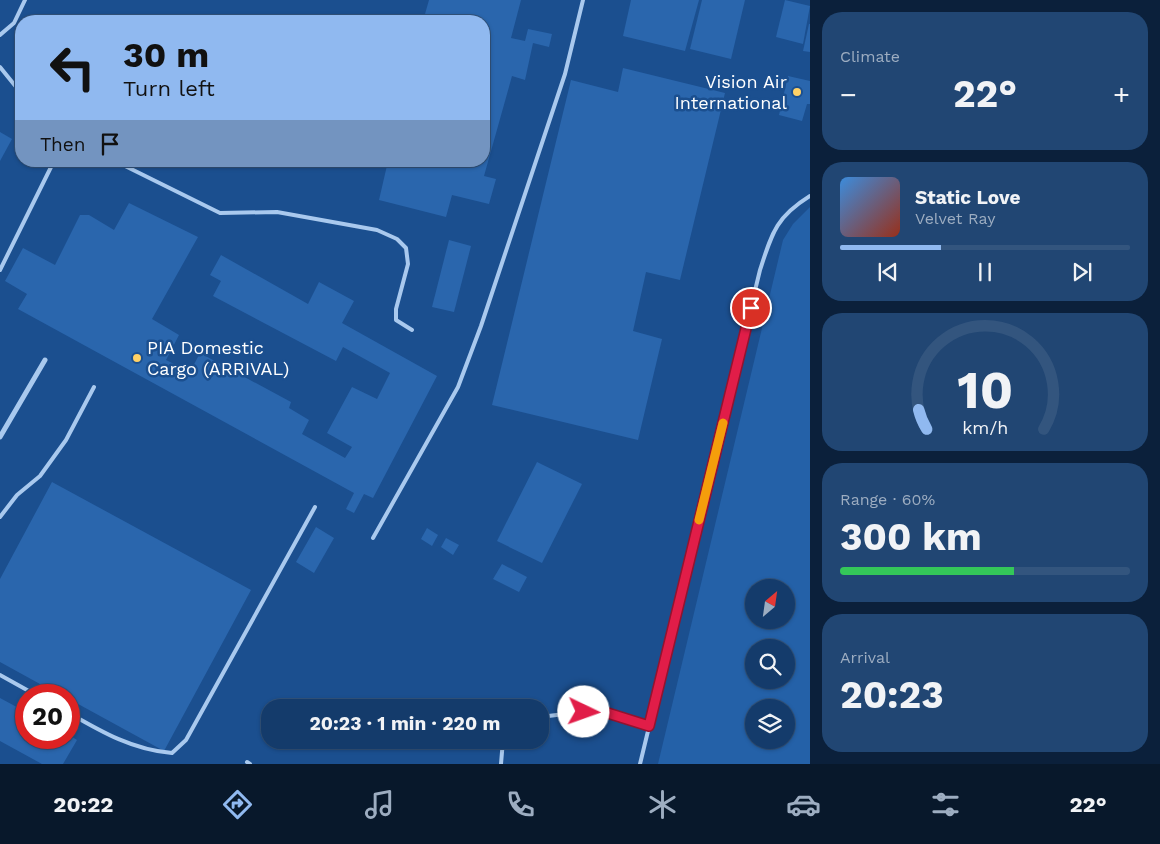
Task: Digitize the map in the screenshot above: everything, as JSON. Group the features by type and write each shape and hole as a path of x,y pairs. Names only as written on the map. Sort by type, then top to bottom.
{"street":[{"path":"0,437 45,360"}],"lane":[{"path":"18,15 25,0"},
{"path":"373,538 461,378 481,326 565,74 584,0"},
{"path":"0,35 15,21"},
{"path":"0,67 15,86"},
{"path":"0,270 51,167"},
{"path":"126,167 220,213 277,212 377,230 397,239 406,248 408,264 396,309 396,320 412,330"},
{"path":"640,764 760,270 774,229 791,207 810,196"},
{"path":"0,517 17,495 40,476 66,440 94,387"},
{"path":"80,719 120,741 150,751 172,753 186,740 315,507"},
{"path":"0,675 16,684"},
{"path":"549,716 598,710 649,726"},
{"path":"500,764 502,749"}],"shaded area":[{"path":"810,207 810,764 658,764 783,240 793,224"}],"building":[{"path":"429,0 521,0 511,38 525,41 528,29 552,34 549,47 533,43 525,80 512,76 490,155 490,15 425,15"},
{"path":"631,0 699,0 685,51 623,36"},
{"path":"702,0 745,0 731,59 690,49"},
{"path":"785,0 810,6 803,44 776,37"},
{"path":"810,24 810,52 803,51"},
{"path":"623,68 725,93 680,280 646,272 633,331 662,339 638,440 492,405 571,80 618,92"},
{"name":"Vision Air International","path":"788,76 810,81 810,104 807,104 802,121 779,115"},
{"path":"0,132 12,139 0,161"},
{"path":"387,167 487,167 484,176 496,179 489,204 452,195 446,217 379,200"},
{"name":"PIA Domestic Cargo (ARRIVAL)","path":"129,203 198,237 152,319 179,335 166,360 190,372 200,353 291,402 289,408 309,420 302,434 345,458 352,447 327,433 352,387 377,399 390,373 343,347 336,361 213,296 221,281 210,275 221,255 308,304 319,282 354,301 342,323 437,376 373,498 364,494 354,513 346,509 354,493 18,309 27,294 5,281 23,248 55,265 80,215 89,215 114,230"},
{"path":"449,240 471,246 454,312 432,307"},
{"path":"537,462 582,484 542,563 497,541"},
{"path":"52,482 251,590 164,751 80,705 80,684 40,684 0,662 0,579"},
{"path":"316,527 334,538 314,573 296,562"},
{"path":"427,528 438,535 432,546 421,539"},
{"path":"446,538 459,545 453,555 441,547"},
{"path":"502,564 527,577 519,592 493,579"},
{"path":"0,698 15,706 15,749 72,749 63,764 42,764 0,741"}],"slow traffic":[{"path":"699,520 723,423"}],"place":[{"name":"Vision Air International","path":"797,92"},
{"name":"PIA Domestic Cargo (ARRIVAL)","path":"137,358"}],"route":[{"path":"584,712 598,710 649,726 751,308"}]}
